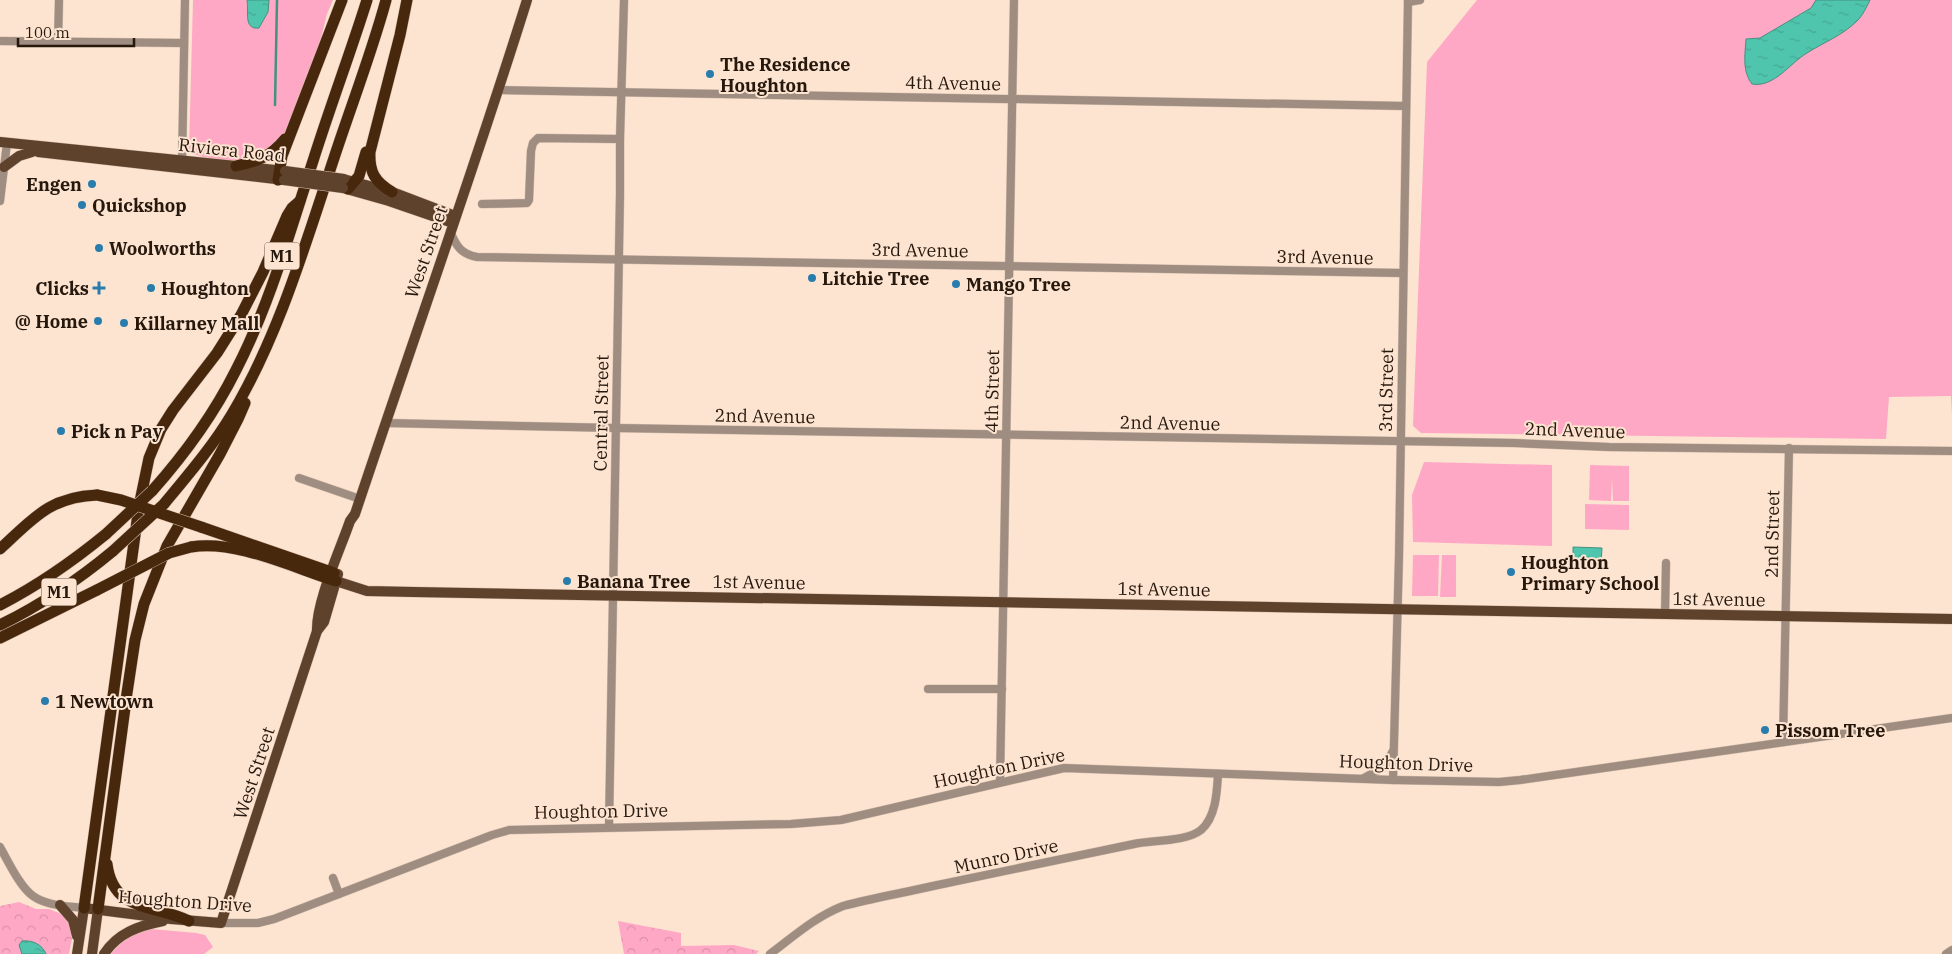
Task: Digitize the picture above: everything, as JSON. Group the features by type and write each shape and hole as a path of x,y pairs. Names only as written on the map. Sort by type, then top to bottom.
{"highway":[{"path":"282,175 294,127 342,0"},
{"name":"M1","path":"0,605 45,580 106,534 152,491 203,426 236,369 260,314 368,0"},
{"name":"M1","path":"0,625 47,600 114,551 164,504 196,466 221,432 247,386 269,340 285,300 386,0"},
{"path":"347,185 363,165 406,2"},
{"path":"392,192 377,182 372,175 370,152 400,35 406,2"},
{"path":"236,166 270,155 294,127"},
{"path":"84,908 139,506 151,450 173,410 217,352 240,315 263,272 287,216 300,201"},
{"path":"98,910 127,693 144,604 167,546 238,419 246,398 247,386"},
{"path":"0,549 52,505 71,498 97,495 121,500 201,527 334,577"},
{"path":"0,638 169,553 191,547 228,547 334,577"},
{"path":"106,852 110,880 121,896 132,903 176,914 189,921"}],"main road":[{"name":"West Street","path":"221,923 317,632 324,622 334,577 350,521 355,514 387,423 499,90 527,0"},
{"name":"Riviera Road","path":"3,146 282,175"},
{"name":"Riviera Road","path":"3,146 32,152 182,165 236,166 392,192 453,223"},
{"path":"4,167 18,156 32,152"},
{"name":"Riviera Road","path":"347,185 453,223"},
{"name":"1st Avenue","path":"334,577 369,585 375,590 414,592 1952,619"},
{"path":"60,905 70,915 75,925 77,953"},
{"path":"77,953 84,908"},
{"name":"Houghton Drive","path":"84,908 221,923"},
{"name":"Houghton Drive","path":"92,954 98,910"},
{"path":"104,954 125,933 145,925 171,919"}],"street":[{"path":"58,42 59,0"},
{"path":"182,165 185,0"},
{"name":"Central Street","path":"610,827 620,138 624,0"},
{"name":"4th Street","path":"1000,782 1014,0"},
{"path":"1408,1 1420,0"},
{"name":"3rd Street","path":"1393,780 1398,609 1408,1"},
{"path":"0,41 184,44"},
{"name":"4th Avenue","path":"499,90 1406,106"},
{"path":"482,204 527,203 529,200 531,151 533,143 538,138 620,138"},
{"path":"0,201 4,167 3,146"},
{"name":"3rd Avenue","path":"453,223 458,248 469,255 619,260 1404,273"},
{"name":"2nd Avenue","path":"387,423 1952,451"},
{"name":"2nd Street","path":"1783,742 1789,448"},
{"path":"299,478 360,499"},
{"path":"1665,614 1666,563"},
{"path":"928,689 1002,689"},
{"name":"Houghton Drive","path":"221,923 243,924 269,921 504,831 520,829 790,824 835,820 1064,768 1499,782 1952,718"},
{"path":"1362,778 1384,767 1395,747"},
{"name":"Munro Drive","path":"770,954 809,924 843,906 1022,867 1141,843 1182,838 1197,833 1205,825 1212,813 1217,795 1218,774"},
{"path":"0,847 30,893 38,899 60,905 84,908"},
{"path":"333,878 339,894"},
{"path":"1946,954 1952,950"}],"green space":[{"path":"193,0 333,0 327,14 317,54 285,136 259,155 241,160 229,160 203,157 191,153 189,150"},
{"path":"1477,0 1952,0 1952,415 1951,396 1889,397 1886,439 1421,433 1413,426 1427,62"},
{"path":"1424,462 1552,465 1552,546 1413,542 1412,495"},
{"path":"1590,465 1629,466 1629,501 1613,501 1612,478 1611,501 1589,500"},
{"path":"1585,504 1629,505 1629,530 1585,529"},
{"path":"1413,555 1439,555 1438,596 1412,596"},
{"path":"1442,555 1456,555 1456,597 1440,597"},
{"path":"19,902 36,909 49,909 69,920 72,938 69,954 0,954 0,906"},
{"path":"618,921 681,933 681,946 734,945 759,951 756,954 624,954"},
{"path":"152,929 205,935 213,947 204,954 111,954 129,937"}],"water":[{"path":"247,0 269,0 268,12 259,28 254,28 249,23"},
{"path":"1816,0 1870,0 1860,18 1852,26 1801,57 1775,79 1760,84 1752,84 1745,68 1746,39 1760,38 1811,8"},
{"path":"1573,547 1602,548 1601,564 1573,563"},
{"path":"22,941 36,943 46,954 22,954 19,945"}],"waterway":[{"path":"275,105 277,0"}],"place":[{"name":"The Residence Houghton","path":"710,74"},
{"name":"Engen","path":"92,184"},
{"name":"Quickshop","path":"82,205"},
{"name":"Woolworths","path":"99,248"},
{"name":"Litchie Tree","path":"812,278"},
{"name":"Mango Tree","path":"956,284"},
{"name":"Clicks","path":"99,288"},
{"name":"Houghton","path":"151,288"},
{"name":"@ Home","path":"98,321"},
{"name":"Killarney Mall","path":"124,323"},
{"name":"Pick n Pay","path":"61,431"},
{"name":"Houghton Primary School","path":"1511,572"},
{"name":"Banana Tree","path":"567,581"},
{"name":"1 Newtown","path":"45,701"},
{"name":"Pissom Tree","path":"1765,730"}]}
